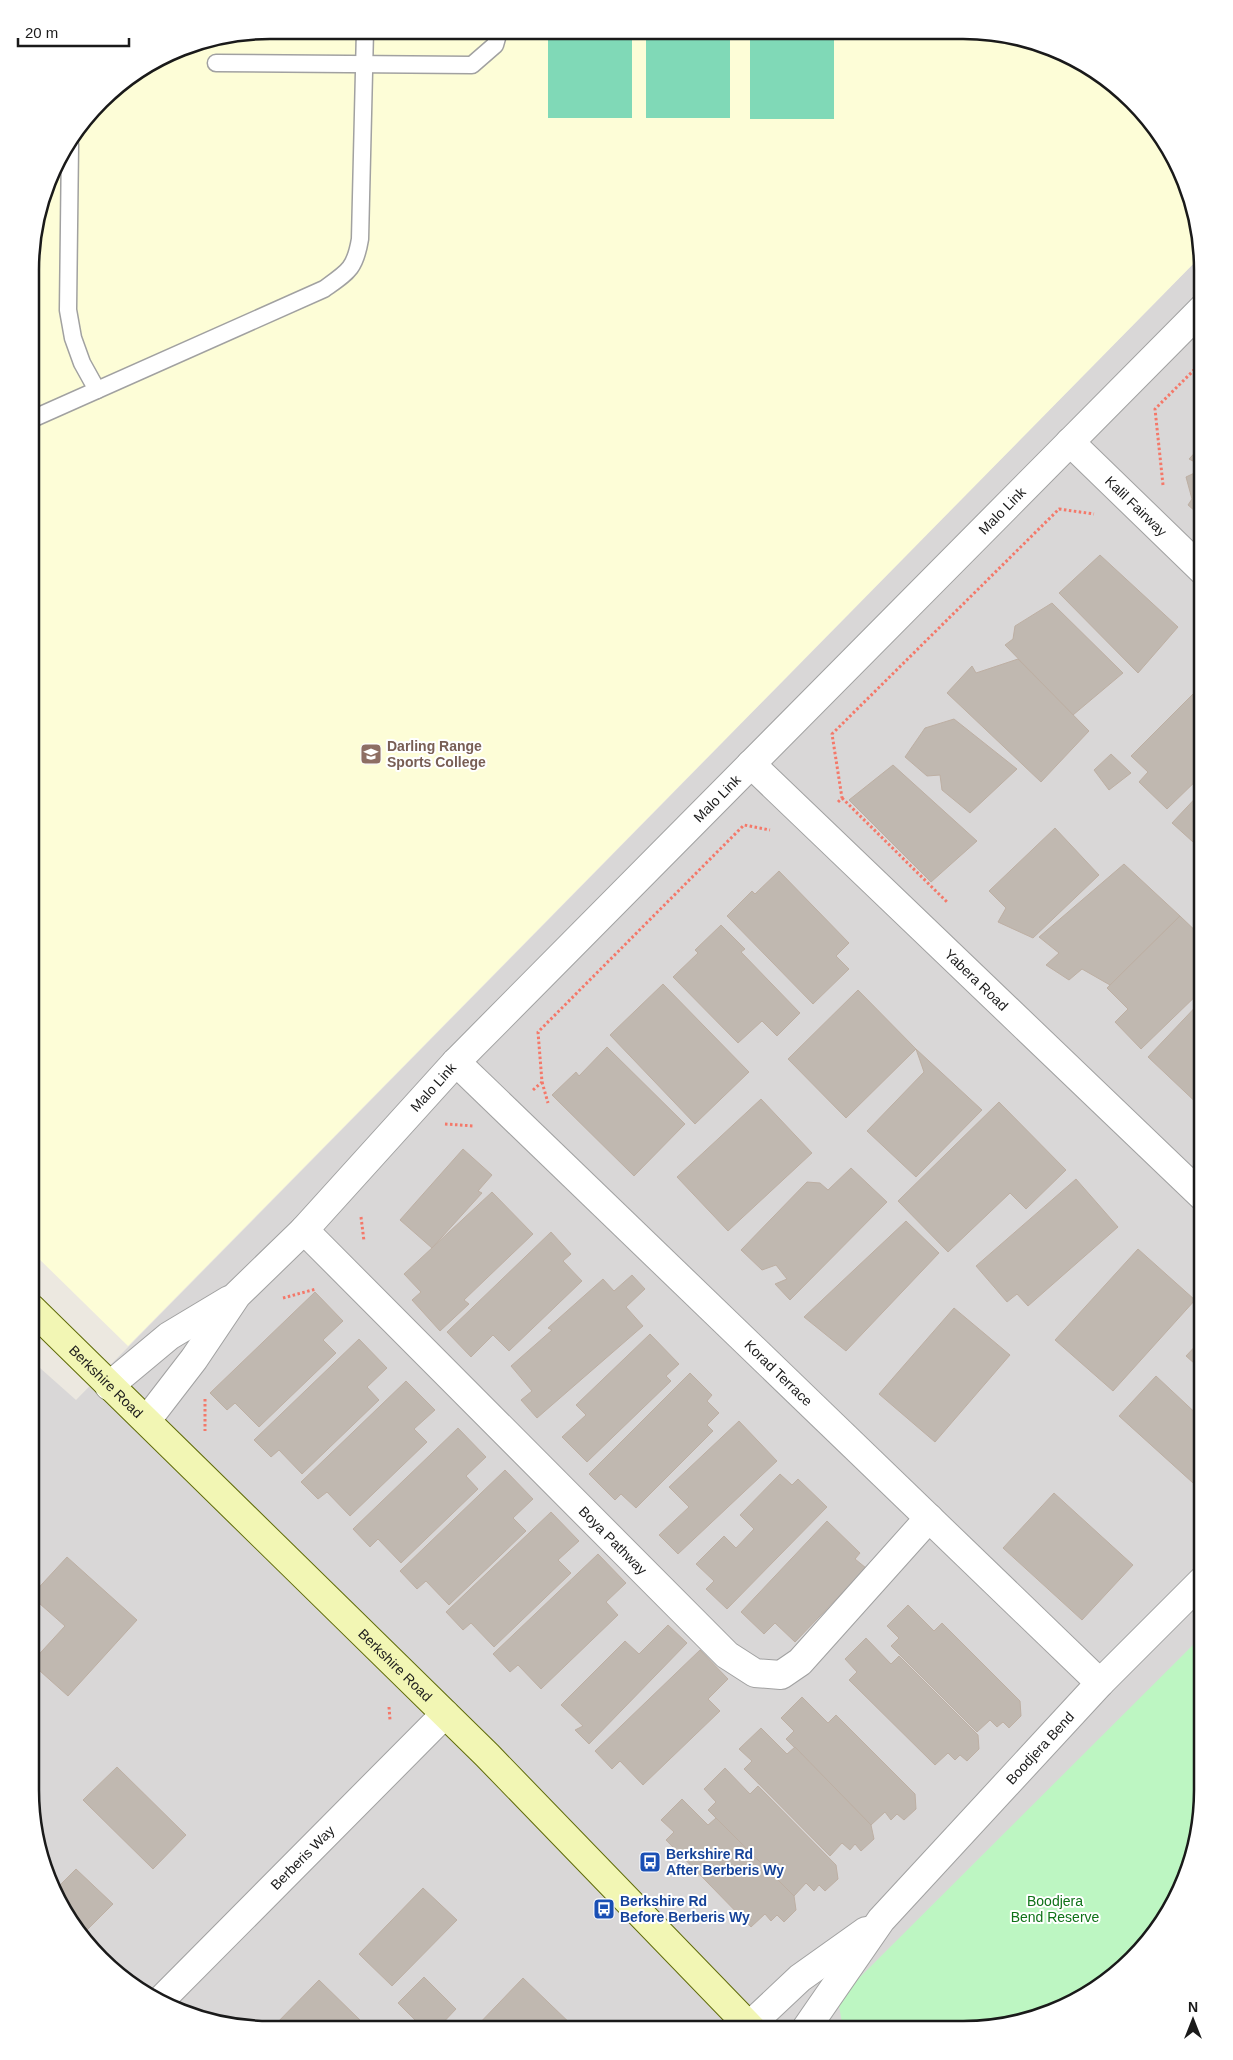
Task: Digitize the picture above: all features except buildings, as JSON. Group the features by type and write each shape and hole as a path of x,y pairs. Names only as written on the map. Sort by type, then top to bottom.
{"main road":[{"name":"Berkshire Road","path":"39,1316 445,1714 743,2021"}],"street":[{"name":"Malo Link","path":"147,1420 194,1359 237,1295 304,1230 456,1062 1194,317"},
{"name":"Kalil Fairway","path":"1070,442 1194,562"},
{"name":"Yabera Road","path":"751,764 1194,1188"},
{"name":"Korad Terrace","path":"456,1062 1100,1683"},
{"name":"Boya Pathway","path":"304,1230 727,1656 755,1673 781,1675 800,1662 929,1518"},
{"name":"Malo Link","path":"109,1386 169,1336 237,1295"},
{"name":"Boodjera Bend","path":"811,2021 881,1920 1100,1683 1194,1588"},
{"name":"Berberis Way","path":"165,1996 445,1714"},
{"name":"Boodjera Bend","path":"757,2021 800,1978 881,1920"}],"lane":[{"path":"39,416 324,289 344,274 357,259 360,239 365,39"},
{"path":"216,63 472,64 494,45 496,39"},
{"path":"70,154 68,310 73,338 82,364 97,390"}],"path":[{"path":"438,1131 446,1124 493,1127 542,1082 538,1032 744,825 806,836 815,827 842,798 832,734 1059,509 1126,519 1164,488 1155,409 1194,370"},
{"path":"280,1298 323,1287 364,1246 360,1208"},
{"path":"205,1395 206,1434"}],"shaded area":[{"name":"Darling Range Sports College","path":"255,39 978,39 1008,43 1052,56 1092,78 1116,96 1137,117 1155,141 1177,181 1190,225 1194,263 128,1346 39,1259 39,255 43,225 56,181 78,141 96,117 117,96 141,78 181,56 225,43"},
{"path":"1194,263 1194,1805 1190,1835 1177,1879 1155,1919 1127,1954 1092,1982 1052,2004 1008,2017 978,2021 255,2021 225,2017 196,2009 181,2004 154,1990 106,1954 78,1919 56,1879 43,1835 39,1805 39,1367 76,1400"}],"green space":[{"path":"548,39 632,39 632,118 548,118"},
{"path":"646,39 730,39 730,118 646,118"},
{"path":"750,39 834,39 834,119 750,119"},
{"name":"Boodjera Bend Reserve","path":"1194,1644 1194,1805 1190,1835 1177,1879 1163,1906 1127,1954 1079,1990 1052,2004 1008,2017 978,2021 842,2021 838,1999"}],"place":[{"name":"Darling Range Sports College","path":"371,754"},
{"name":"Berkshire Rd After Berberis Wy","path":"650,1862"},
{"name":"Berkshire Rd Before Berberis Wy","path":"604,1909"}]}
